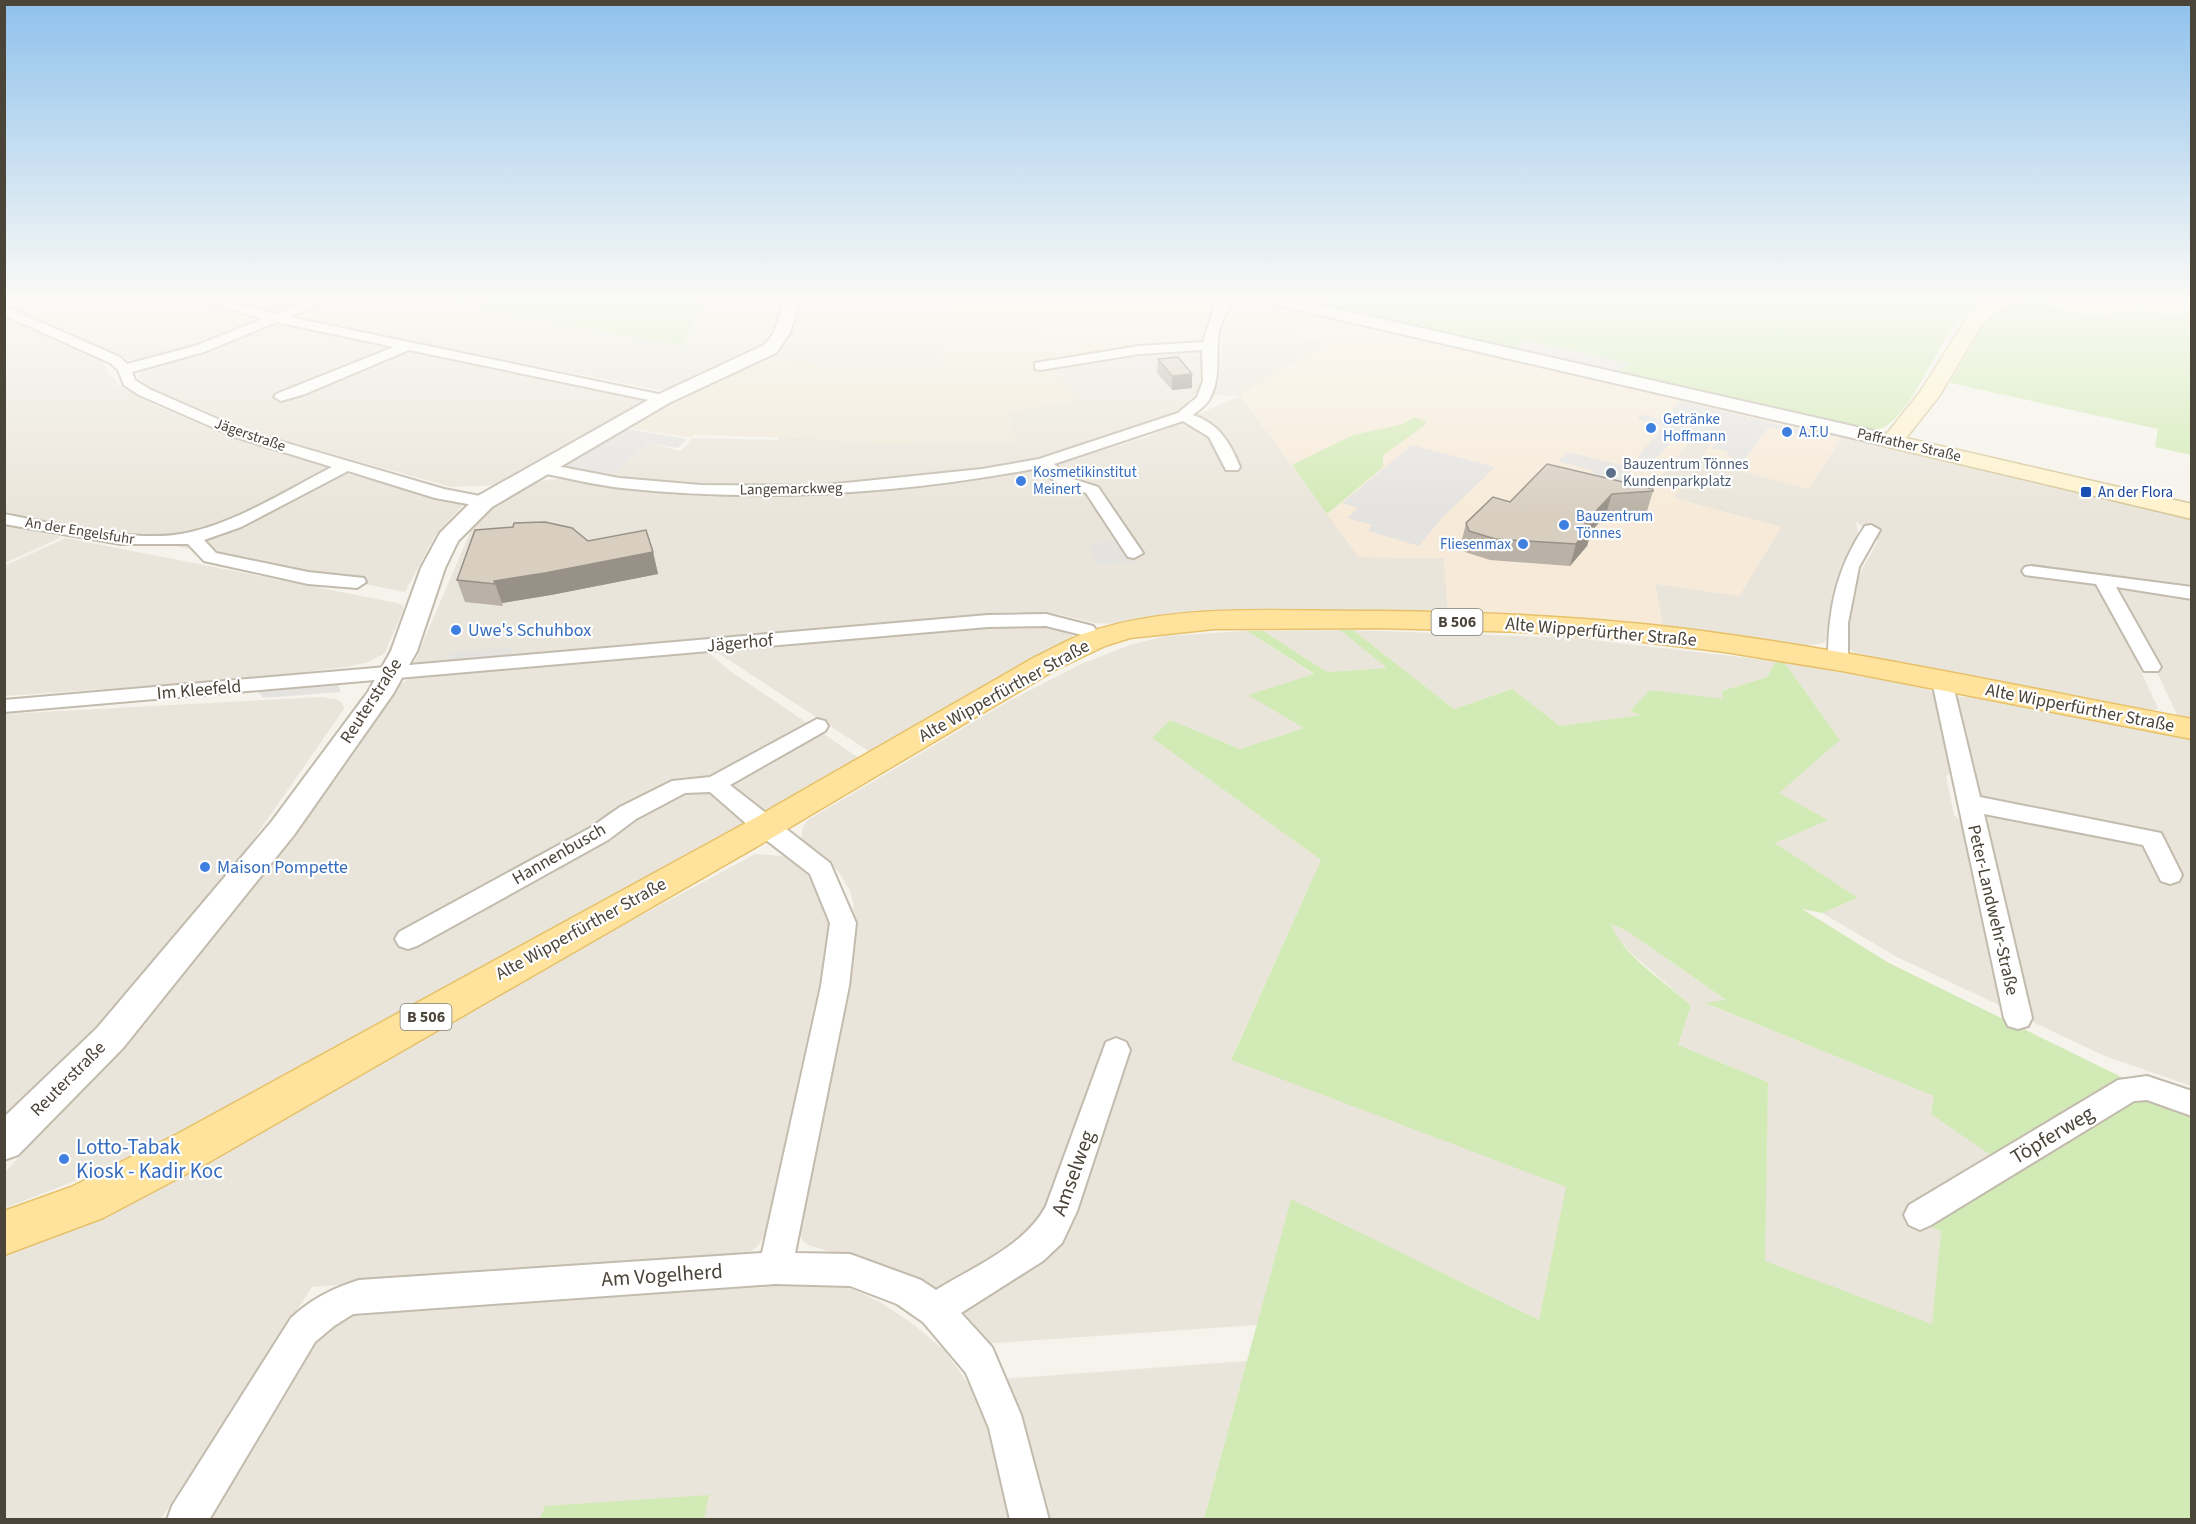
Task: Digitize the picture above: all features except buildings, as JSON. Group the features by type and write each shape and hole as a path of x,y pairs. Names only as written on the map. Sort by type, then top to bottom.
{"main road":[{"path":"1909,438 1929,395 1943,371"},
{"path":"1909,438 1932,406 1929,395"},
{"name":"Paffrather Straße","path":"1909,438 1990,464 2192,512"},
{"name":"Alte Wipperfürther Straße","path":"4,1233 86,1203 195,1147 765,827 1044,664 1102,637 1179,624 1290,620 1388,619 1619,631 1724,643 1838,661 2192,729"}],"street":[{"name":"Jägerstraße","path":"125,371 129,382 144,392 240,434 441,494 484,502"},
{"path":"280,397 300,393 345,371"},
{"path":"529,371 663,399"},
{"name":"Reuterstraße","path":"4,1143 110,1038 283,828 393,673 404,651 433,568 448,538 484,502 663,399 725,371"},
{"name":"Langemarckweg","path":"541,468 619,483 689,489 816,490 982,474 1042,463 1183,417 1203,399 1210,381 1210,371"},
{"name":"Paffrather Straße","path":"1602,371 1909,438"},
{"path":"1183,417 1208,425 1225,449 1232,467"},
{"path":"1042,463 1064,481 1092,489 1134,553"},
{"name":"An der Engelsfuhr","path":"4,519 124,541 157,543 192,538 234,523 346,466"},
{"path":"1838,661 1838,623 1850,567 1871,530"},
{"path":"192,538 210,557 308,578 357,582"},
{"path":"2031,571 2192,593"},
{"path":"2103,580 2151,667"},
{"name":"Jägerhof","path":"393,673 1022,619 1046,620 1086,630"},
{"name":"Im Kleefeld","path":"4,706 393,673"},
{"name":"Peter-Landwehr-Straße","path":"1942,681 2018,1018"},
{"name":"Hannenbusch","path":"408,939 599,834 628,813 680,786 715,784 817,726"},
{"path":"715,784 765,827 821,869 843,923 835,986 775,1268 850,1270 909,1292 935,1310 979,1360 1008,1428 1030,1520"},
{"name":"Peter-Landwehr-Straße","path":"1969,803 2152,839 2170,875"},
{"name":"Amselweg","path":"935,1310 1031,1250 1050,1232 1061,1211 1116,1050"},
{"name":"Töpferweg","path":"1920,1215 2129,1089 2147,1088 2192,1104"},
{"name":"Am Vogelherd","path":"186,1520 303,1330 322,1310 339,1302 359,1296 775,1268"}],"shaded area":[{"path":"4,371 109,371 118,385 150,403 230,437 348,474 464,504 436,534 405,592 5,512"},
{"path":"516,371 650,398 501,485 451,487 254,432 150,388 139,378 140,372"},
{"path":"563,371 707,371 673,387 659,390"},
{"path":"735,371 902,371 939,374 939,371 1051,371 1080,399 1008,413 1011,431 1019,441 884,443 809,438 694,435 692,438 629,428 702,386"},
{"path":"893,371 940,371 939,375"},
{"path":"1045,371 1202,371 1201,388 1171,416 1084,447 1029,461 935,477 809,487 687,485 608,477 650,443 681,451 692,438 777,440 779,437 884,443 1018,441 1011,431 1008,413"},
{"path":"1219,371 1280,371 1240,395 1359,557 1444,558 1448,612 1118,624 1094,623 1058,614 1011,612 414,663 472,528 491,507 534,482 563,478 648,490 709,494 839,493 970,479 1093,453 1150,436 1239,396 1213,395"},
{"path":"1281,371 1567,371 1843,435 1809,489 1709,463 1704,454 1712,443 1692,439 1661,476 1681,488 1674,498 1781,527 1739,596 1655,584 1663,627 1448,612 1444,558 1359,557 1327,514 1383,467 1382,455 1424,426 1414,417 1403,424 1353,435 1292,465 1240,395"},
{"path":"1680,401 1828,436 1824,440 1769,427 1743,461 1726,456 1728,452 1711,448 1714,443 1694,438 1688,439 1693,442 1681,443 1675,439 1653,461 1637,458 1663,426 1638,419 1638,414 1663,420"},
{"path":"627,429 687,439 678,448 649,443 608,477 561,467"},
{"path":"1843,435 2191,519 2191,591 2098,576 2158,709 2146,711 1854,653 1844,643 1851,600 1862,569 1878,541 1856,521 1859,539 1834,595 1827,639 1823,643 1805,646 1663,627 1655,583 1739,596 1781,527 1673,498 1680,488 1661,476 1692,438 1712,443"},
{"path":"1412,445 1495,467 1441,519 1419,546 1368,531 1372,525 1347,518 1358,508 1342,503"},
{"name":"Bauzentrum Tönnes Kundenparkplatz","path":"1568,452 1633,468 1615,494 1593,476 1594,471 1558,461"},
{"path":"5,525 62,537 5,563"},
{"path":"66,538 397,603 403,606 403,611 385,653 369,662 346,667 247,679 5,696 4,566"},
{"path":"1120,540 1135,562 1098,565 1088,544"},
{"path":"2117,587 2191,597 2191,719 2178,717"},
{"path":"1029,625 1072,635 1073,640 1034,659 870,752 715,651"},
{"path":"1340,630 1388,668 1327,672 1263,631"},
{"path":"1353,630 1575,638 1776,661 1767,677 1722,691 1724,699 1631,711 1643,715 1560,726 1512,689 1454,709"},
{"path":"1247,631 1314,675 1249,695 1305,728 1240,749 1170,720 1152,738 1321,860 1231,1059 1567,1186 1539,1320 1291,1200 1257,1325 980,1344 897,1271 811,1246 805,1243 799,1234 854,905 850,891 839,872 804,844 801,838 803,826 808,820 1009,701 1081,664 1130,645 1165,636"},
{"path":"513,647 511,655 448,660 451,652"},
{"path":"708,652 730,671 865,762 194,1124 109,1168 5,1208 4,1173 117,1052 301,825 401,684 408,679 420,676"},
{"path":"1784,662 1925,688 1936,694 1953,771 1946,776 1954,815 1964,824 2003,1007 1897,957 1822,913 1858,898 1774,843 1828,820 1778,793 1840,740"},
{"path":"338,683 341,692 263,698 257,690"},
{"path":"320,697 336,699 342,703 344,709 248,847 97,1030 5,1116 5,714"},
{"path":"1959,697 1970,697 2191,739 2191,1086 2105,1056 2028,1020 1956,700"},
{"path":"755,854 784,856 802,869 817,884 826,902 829,924 827,948 764,1237 757,1247 746,1254 312,1287 161,1519 5,1519 4,1247 131,1191"},
{"path":"1610,924 1627,931 1727,1001 1707,1004 1934,1096 1998,1161 1910,1217 1941,1230 1933,1325 1764,1261 1768,1082 1678,1045 1691,1005 1631,953 1615,936"},
{"path":"789,1282 821,1283 852,1289 880,1302 913,1324 945,1351 969,1385 987,1428 1009,1519 201,1520 314,1340 350,1316"},
{"path":"1247,1361 1204,1519 1046,1519 1002,1379"}],"green space":[{"path":"1615,371 1927,371 1897,416 1886,426 1875,430"},
{"path":"1957,371 2191,371 2191,455 2155,447 2158,429 1950,383"},
{"path":"1414,417 1426,421 1424,426 1383,455 1383,467 1327,514 1292,465 1353,435 1403,424"},
{"path":"1340,630 1353,630 1454,709 1512,689 1560,726 1641,715 1630,711 1650,690 1723,699 1722,691 1767,677 1776,661 1784,662 1840,740 1779,793 1828,820 1775,843 1858,898 1822,913 1802,909 1889,963 2150,1091 2191,1106 2191,1519 1204,1519 1291,1199 1539,1320 1566,1187 1231,1060 1321,860 1152,738 1170,720 1240,749 1304,728 1248,695 1314,674 1247,631 1263,631 1327,672 1387,668","holes":["1611,924 1627,931 1726,1000 1705,1003 1934,1096 1931,1114 1998,1160 1910,1217 1941,1231 1932,1324 1765,1261 1768,1082 1678,1045 1691,1005 1634,957 1616,935"]},
{"path":"709,1495 704,1519 540,1519 545,1506"}],"place":[{"name":"Getränke Hoffmann","path":"1651,428"},
{"name":"A.T.U","path":"1787,432"},
{"name":"Bauzentrum Tönnes Kundenparkplatz","path":"1611,473"},
{"name":"Kosmetikinstitut Meinert","path":"1021,481"},
{"name":"An der Flora","path":"2086,492"},
{"name":"Bauzentrum Tönnes","path":"1564,525"},
{"name":"Fliesenmax","path":"1523,544"},
{"name":"Uwe's Schuhbox","path":"456,630"},
{"name":"Maison Pompette","path":"205,867"},
{"name":"Lotto-Tabak Kiosk - Kadir Koc","path":"64,1159"}]}
